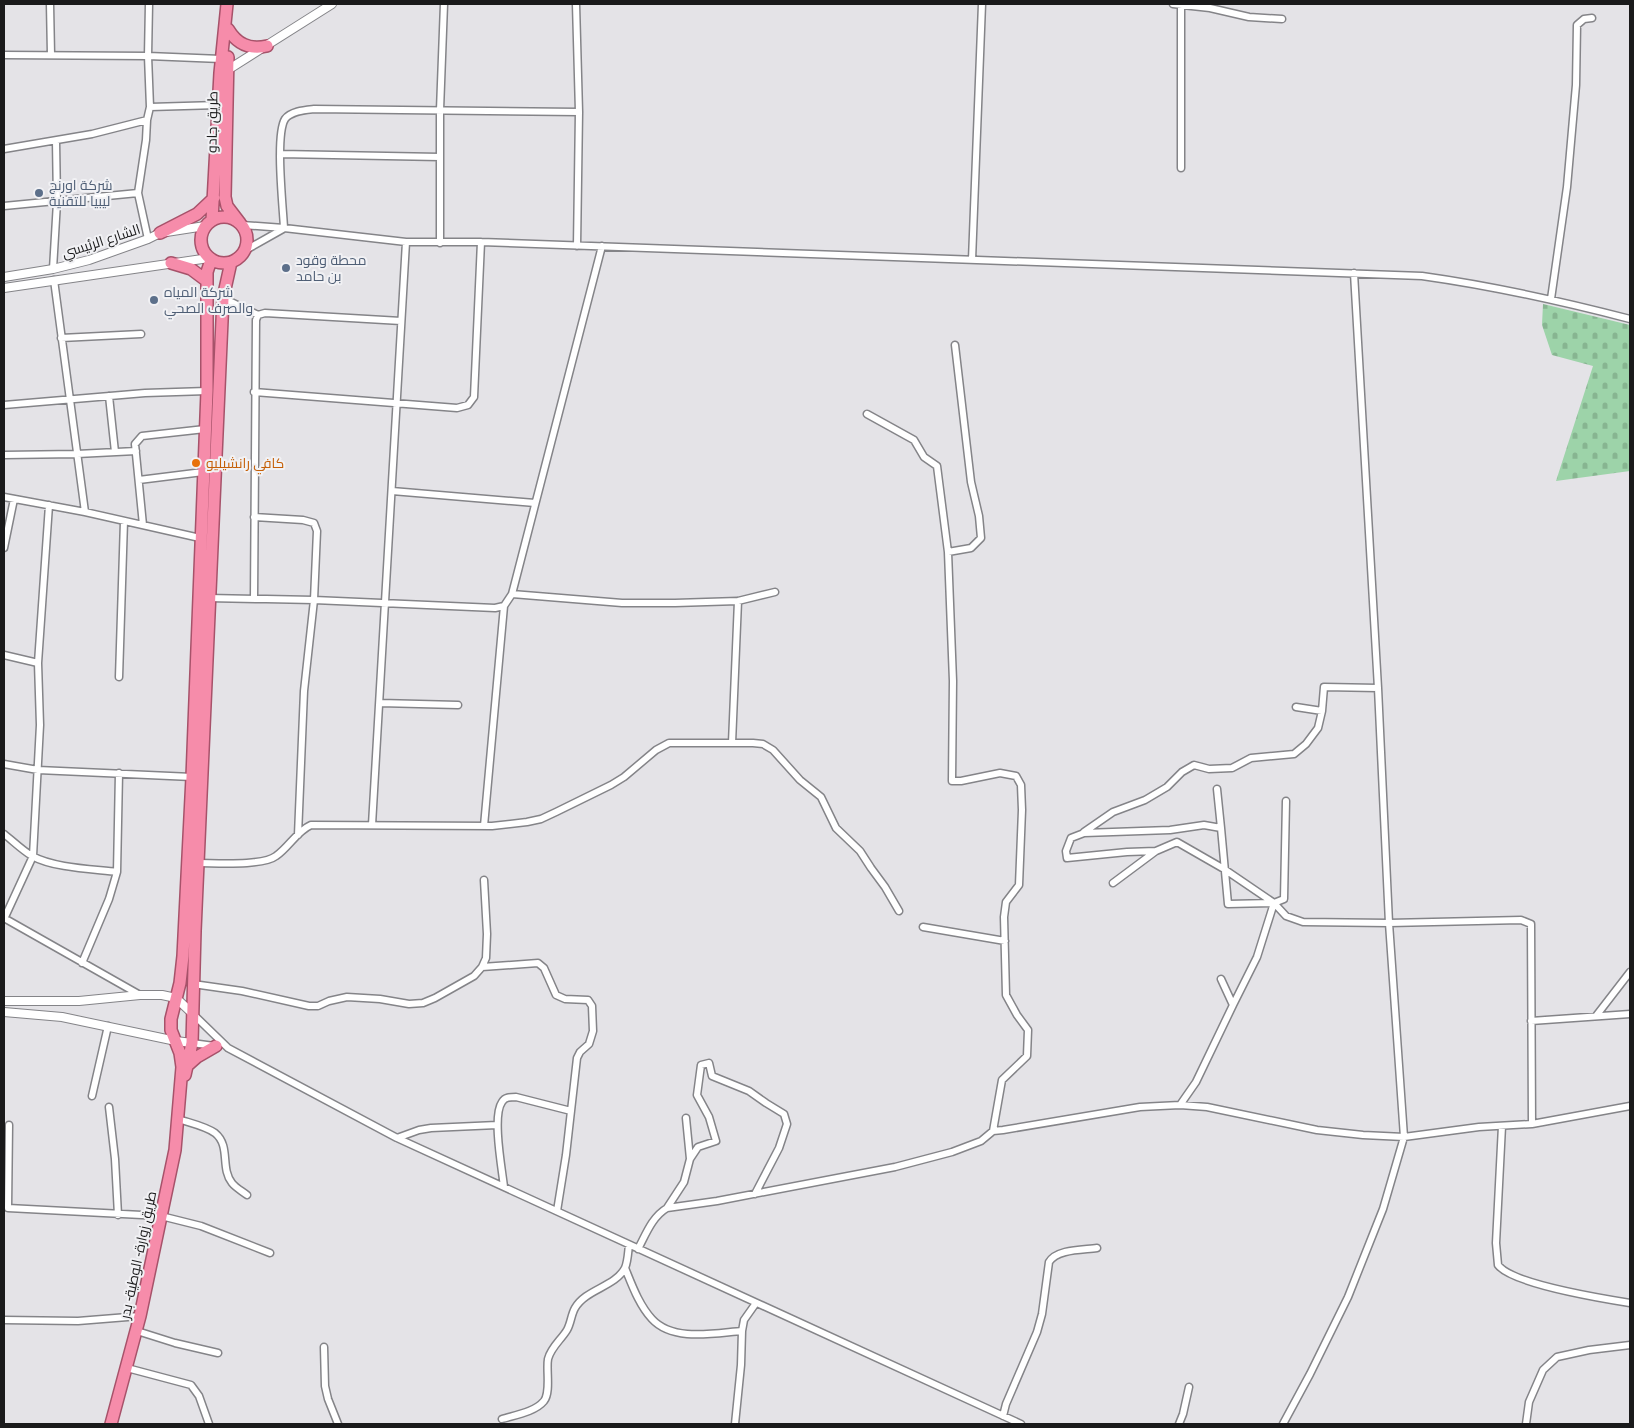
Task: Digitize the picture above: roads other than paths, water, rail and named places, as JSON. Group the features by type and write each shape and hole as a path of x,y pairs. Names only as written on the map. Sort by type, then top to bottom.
{"highway":[{"name":"طريق جادو","path":"227,4 224,72 225,197 227,206 241,224"},
{"name":"طريق جادو","path":"209,223 214,198 218,105 224,72 221,59 227,23"},
{"path":"227,23 232,37 240,43 248,47 257,48 267,46"},
{"path":"160,233 197,214 214,198"},
{"path":"222,217 228,217 241,224 247,241 244,251 237,259 232,262 221,263 210,258 202,248 201,242 201,236 209,223 222,217"},
{"path":"181,1089 192,1043 204,597 200,538 207,391 207,281 210,258"},
{"path":"181,1089 181,1057 171,1030 170,1019 180,983 183,956 192,777 223,298 232,262"},
{"path":"171,263 190,269 207,281"},
{"path":"188,1065 197,1057 216,1046"},
{"name":"طريق زوارة- الوطية- بدر","path":"111,1424 137,1331 175,1150 181,1089"}],"street":[{"path":"50,4 51,55"},
{"path":"148,239 138,193 150,107 148,56 149,4"},
{"path":"440,243 440,110 444,4"},
{"path":"576,4 579,112 576,246"},
{"path":"972,260 982,4"},
{"path":"1173,4 1210,8 1249,17 1282,19"},
{"path":"224,72 328,5"},
{"path":"1181,6 1181,168"},
{"path":"1551,299 1567,187 1576,85 1577,25 1584,19 1592,18"},
{"path":"4,55 148,56 221,59"},
{"path":"150,107 218,105"},
{"path":"284,228 280,154 284,121 289,115 314,109 579,112"},
{"path":"4,149 56,141 147,120"},
{"path":"52,269 57,202 56,141"},
{"path":"280,154 440,157"},
{"path":"4,206 138,193"},
{"name":"الشارع الرئيسي","path":"4,277 52,269 89,260 160,233 209,223"},
{"path":"241,224 406,242 481,242 602,246 1422,276 1482,284 1630,318"},
{"path":"244,251 284,228"},
{"path":"372,825 406,242"},
{"path":"254,392 457,408 468,405 474,397 481,242"},
{"path":"484,826 504,606 512,594 602,246"},
{"name":"الشارع الرئيسي","path":"4,288 210,258"},
{"path":"1283,1424 1348,1297 1383,1209 1404,1137 1389,923 1378,688 1354,273"},
{"path":"54,280 85,512"},
{"path":"223,298 258,315 265,313 402,321"},
{"path":"254,599 254,392 256,320 258,315"},
{"path":"61,338 141,334"},
{"path":"948,552 971,548 981,538 979,516 971,482 955,345"},
{"path":"4,405 145,393 207,391"},
{"path":"109,396 115,452"},
{"path":"867,414 914,440 924,457 937,466 948,552 953,681 952,781 1000,773 1016,776 1021,785 1019,885 1006,902 1006,995 1016,1015 1028,1030 1027,1056 1002,1080 994,1131"},
{"path":"144,525 135,444 142,436 205,430"},
{"path":"4,456 136,451"},
{"path":"139,480 203,472"},
{"path":"392,491 535,503"},
{"path":"4,497 85,512 200,538"},
{"path":"4,548 14,499"},
{"path":"49,505 38,663 40,696 33,856 4,919 140,995"},
{"path":"254,517 303,520 314,523 317,531 314,600 304,690 298,835"},
{"path":"119,677 124,521"},
{"path":"512,594 622,603 675,603 738,600 775,592"},
{"path":"204,597 495,608 504,606"},
{"path":"732,743 738,600"},
{"path":"4,655 38,663"},
{"path":"1156,852 1117,852 1067,858 1066,851 1071,838 1084,833 1112,812 1145,800 1194,765 1209,769 1232,768 1251,758 1294,754 1306,744 1318,728 1324,687 1378,688"},
{"path":"380,703 458,705"},
{"path":"1296,707 1322,711"},
{"path":"198,863 269,860 282,852 304,828 311,825 484,826 528,822 548,816 611,785 656,750 669,743 763,744 773,750 800,780 821,797 836,828 860,851 886,887 899,911"},
{"path":"4,764 38,770 192,777"},
{"path":"82,963 109,899 117,872 119,773"},
{"path":"1217,789 1228,904 1284,900 1286,801"},
{"path":"1084,833 1170,830 1204,825 1221,828"},
{"path":"4,834 33,856 63,865 117,872"},
{"path":"1113,883 1156,852 1177,842 1224,869 1274,902 1286,916 1303,922 1389,923 1521,920 1528,922 1532,927 1532,1124"},
{"path":"193,984 308,1006 318,1006 337,999 358,997 409,1004 435,998 474,976 486,958 487,934 484,880"},
{"path":"1180,1105 1196,1082 1258,957 1274,902"},
{"path":"923,927 1005,941"},
{"path":"482,966 538,964 544,968 556,995 561,998 581,998 591,1002 593,1012 591,1039 577,1058 557,1211"},
{"path":"1596,1016 1630,972"},
{"path":"1221,978 1233,1005"},
{"path":"4,1001 79,1001 140,995 162,995 176,998 228,1048 397,1138 1021,1424"},
{"path":"4,1012 62,1017 176,1042 228,1048"},
{"path":"1531,1021 1630,1014"},
{"path":"92,1096 108,1026"},
{"path":"667,1208 684,1182 690,1159 698,1147 716,1141 709,1117 697,1095 701,1065 709,1062 712,1076 749,1091 784,1114 787,1124 779,1148 755,1194"},
{"path":"504,1187 497,1126 499,1109 502,1102 508,1097 516,1097 571,1111"},
{"path":"638,1249 655,1218 667,1208 717,1201 858,1175 952,1152 981,1140 994,1131 1140,1107 1180,1105 1215,1109 1317,1130 1404,1137 1446,1130 1532,1124 1630,1106"},
{"path":"109,1107 118,1214"},
{"path":"686,1118 690,1159"},
{"path":"178,1119 213,1131 219,1137 225,1150 227,1173 231,1182 247,1195"},
{"path":"9,1125 6,1208 161,1216 200,1226 270,1253"},
{"path":"397,1138 431,1128 497,1126"},
{"path":"1502,1126 1496,1243 1498,1265 1506,1273 1548,1286 1580,1295 1630,1303"},
{"path":"629,1245 625,1268 639,1299 653,1320 670,1330 683,1334 700,1335 742,1331"},
{"path":"1003,1416 1006,1404 1037,1332 1042,1314 1049,1262 1052,1257 1061,1253 1097,1248"},
{"path":"502,1419 533,1408 544,1401 547,1394 550,1353 567,1330 573,1311 584,1297 610,1281 625,1268"},
{"path":"735,1424 741,1365 742,1331 744,1320 756,1302"},
{"path":"4,1320 78,1321 140,1316"},
{"path":"137,1331 175,1343 218,1353"},
{"path":"1526,1424 1529,1402 1543,1370 1557,1357 1589,1350 1630,1345"},
{"path":"324,1347 326,1392 338,1424"},
{"path":"127,1368 190,1385 198,1396 209,1424"},
{"path":"1179,1424 1189,1388"}],"place":[{"name":"شركة اورنج ليبيا للتقنية","path":"39,193"},
{"name":"محطة وقود بن حامد","path":"286,268"},
{"name":"شركة المياه والصرف الصحي","path":"154,300"},
{"name":"كافي رانشيليو","path":"196,463"}]}
